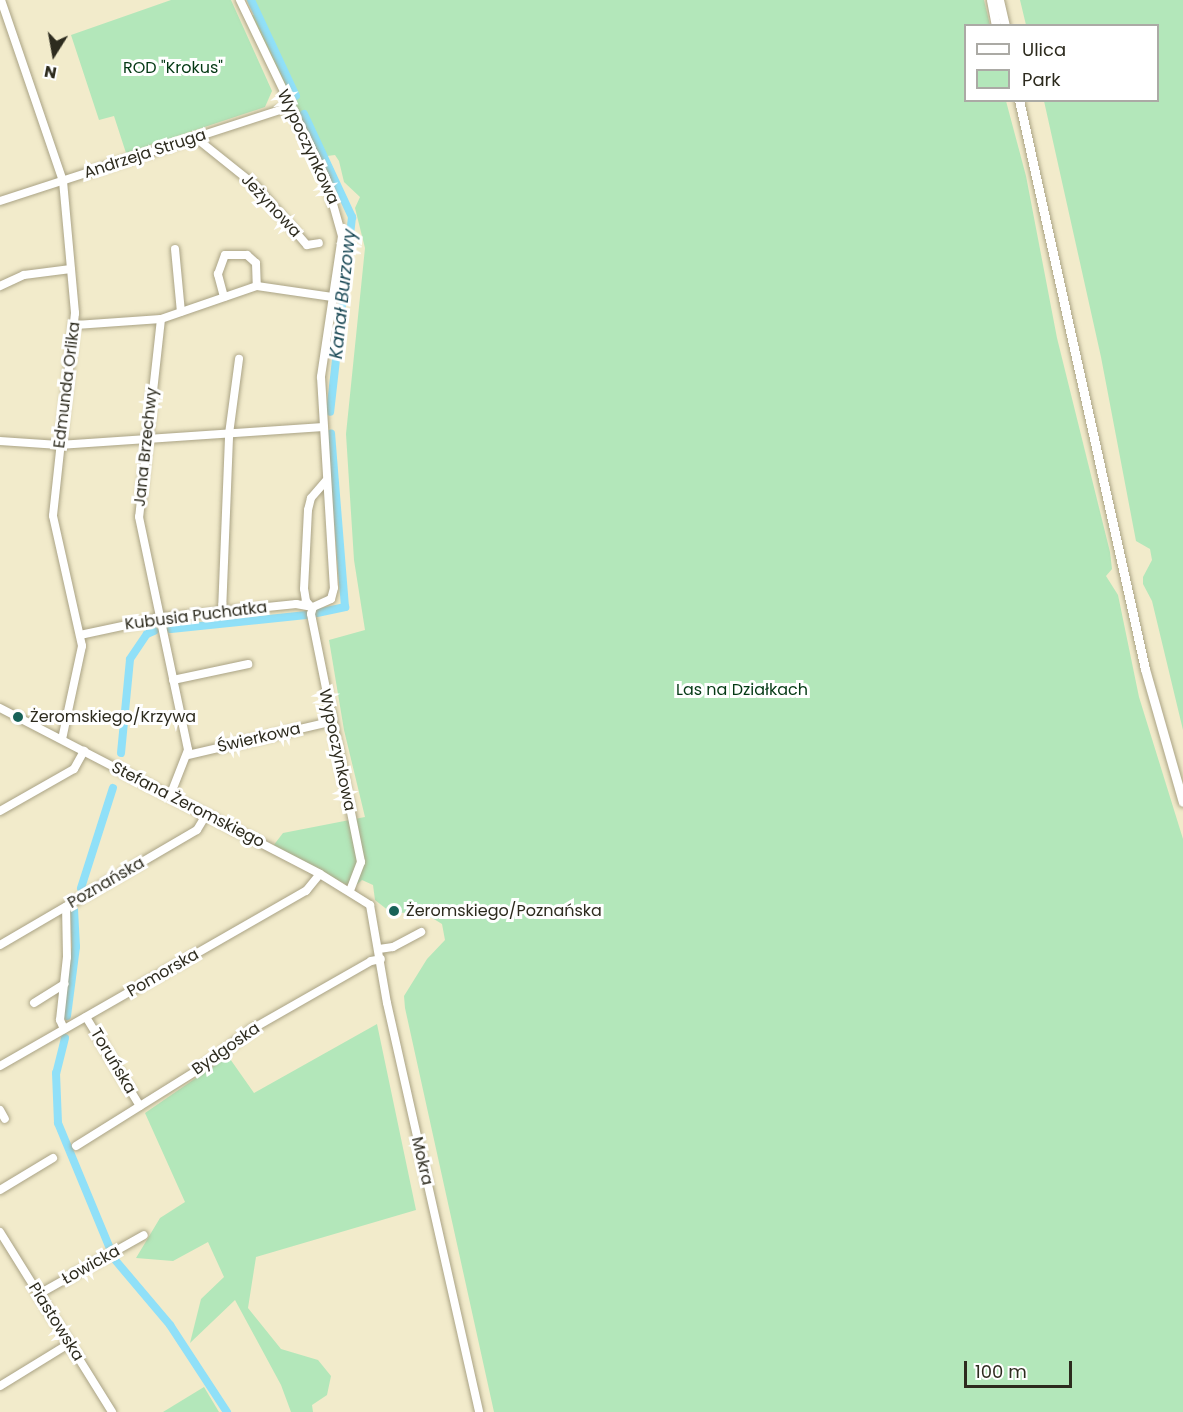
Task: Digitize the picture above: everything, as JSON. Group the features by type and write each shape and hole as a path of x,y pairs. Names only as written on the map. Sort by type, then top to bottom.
{"main road":[{"path":"991,0 996,24"},
{"path":"999,0 1005,24"},
{"path":"1018,102 1145,669 1183,802"}],"street":[{"name":"Wypoczynkowa","path":"240,0 331,192 340,226 340,264 332,297 321,366 334,588 331,599 313,607"},
{"name":"Edmunda Orlika","path":"1,3 63,181 76,325 59,445 53,516 81,635 74,694 62,740"},
{"name":"Andrzeja Struga","path":"0,201 290,107"},
{"name":"Jeżynowa","path":"196,138 256,186 307,245 319,243"},
{"path":"175,249 181,312"},
{"path":"224,297 218,274 225,255 247,255 256,263 257,286"},
{"path":"0,286 24,275 71,269"},
{"path":"76,325 161,320 257,286 332,297"},
{"name":"Jana Brzechwy","path":"161,320 139,517 188,755"},
{"path":"222,612 230,434 239,359"},
{"path":"0,441 59,445 323,427"},
{"name":"Wypoczynkowa","path":"313,607 306,601 304,589 308,510 311,498 326,480"},
{"name":"Kubusia Puchatka","path":"81,635 160,618 296,604 313,607"},
{"name":"Wypoczynkowa","path":"313,607 311,620 330,722 361,862 350,891"},
{"path":"173,680 248,664"},
{"name":"Stefana Żeromskiego","path":"0,708 320,874 350,891 372,908"},
{"name":"Świerkowa","path":"188,755 330,722"},
{"path":"0,811 74,769 84,751"},
{"path":"170,796 188,755"},
{"name":"Poznańska","path":"0,945 197,830 206,815"},
{"name":"Pomorska","path":"0,1066 306,891 320,874"},
{"path":"64,1029 60,1020 68,943 66,907"},
{"name":"Mokra","path":"372,908 479,1412"},
{"path":"379,949 393,947 421,932"},
{"name":"Bydgoska","path":"76,1146 207,1064 252,1029 371,961 381,959"},
{"path":"34,1003 64,984"},
{"name":"Toruńska","path":"86,1017 140,1106"},
{"path":"0,1110 5,1119"},
{"path":"0,1190 53,1158"},
{"name":"Piastowska","path":"0,1232 112,1412"},
{"name":"Łowicka","path":"39,1294 144,1235"},
{"path":"0,1386 70,1343"}],"green space":[{"name":"ROD \"Krokus\"","path":"171,0 231,0 272,91 265,107 126,153 114,116 99,120 71,35"},
{"name":"Las na Działkach","path":"250,0 984,0 990,24 964,24 964,102 1006,102 1026,176 1057,338 1110,552 1112,569 1106,576 1118,595 1139,697 1183,839 1183,1412 494,1412 405,1008 404,996 427,959 445,940 442,924 429,916 389,911 375,900 373,885 362,880 353,888 273,846 283,833 365,817 344,730 329,640 365,630 354,560 346,434 365,248 355,208 360,197 344,182 339,161 335,155 327,156 310,123 304,129 251,15 261,16"},
{"path":"1020,0 1183,0 1183,730 1152,601 1143,584 1143,577 1152,560 1150,549 1136,541 1101,357 1044,102 1159,102 1159,24 1026,24"},
{"path":"377,1024 416,1210 256,1257 248,1308 281,1349 318,1360 331,1376 327,1395 312,1405 313,1412 291,1412 281,1385 235,1300 190,1343 201,1299 224,1277 208,1242 173,1261 136,1258 160,1218 185,1202 145,1113 228,1056 254,1093"},
{"path":"204,1387 219,1412 163,1412 181,1401"}],"waterway":[{"name":"Kanał Burzowy","path":"251,0 296,96"},
{"name":"Kanał Burzowy","path":"304,114 352,217 330,412"},
{"name":"Kanał Burzowy","path":"317,613 345,607 331,434"},
{"name":"Kanał Burzowy","path":"171,629 306,615"},
{"name":"Kanał Burzowy","path":"121,753 130,659 147,634 154,631"},
{"name":"Kanał Burzowy","path":"81,888 113,788"},
{"name":"Kanał Burzowy","path":"67,1016 76,947 74,910"},
{"name":"Kanał Burzowy","path":"65,1038 56,1073 58,1123 109,1246"},
{"name":"Kanał Burzowy","path":"116,1261 170,1325 227,1412"}],"place":[{"name":"Żeromskiego/Krzywa","path":"18,717"},
{"name":"Żeromskiego/Poznańska","path":"394,911"}]}
